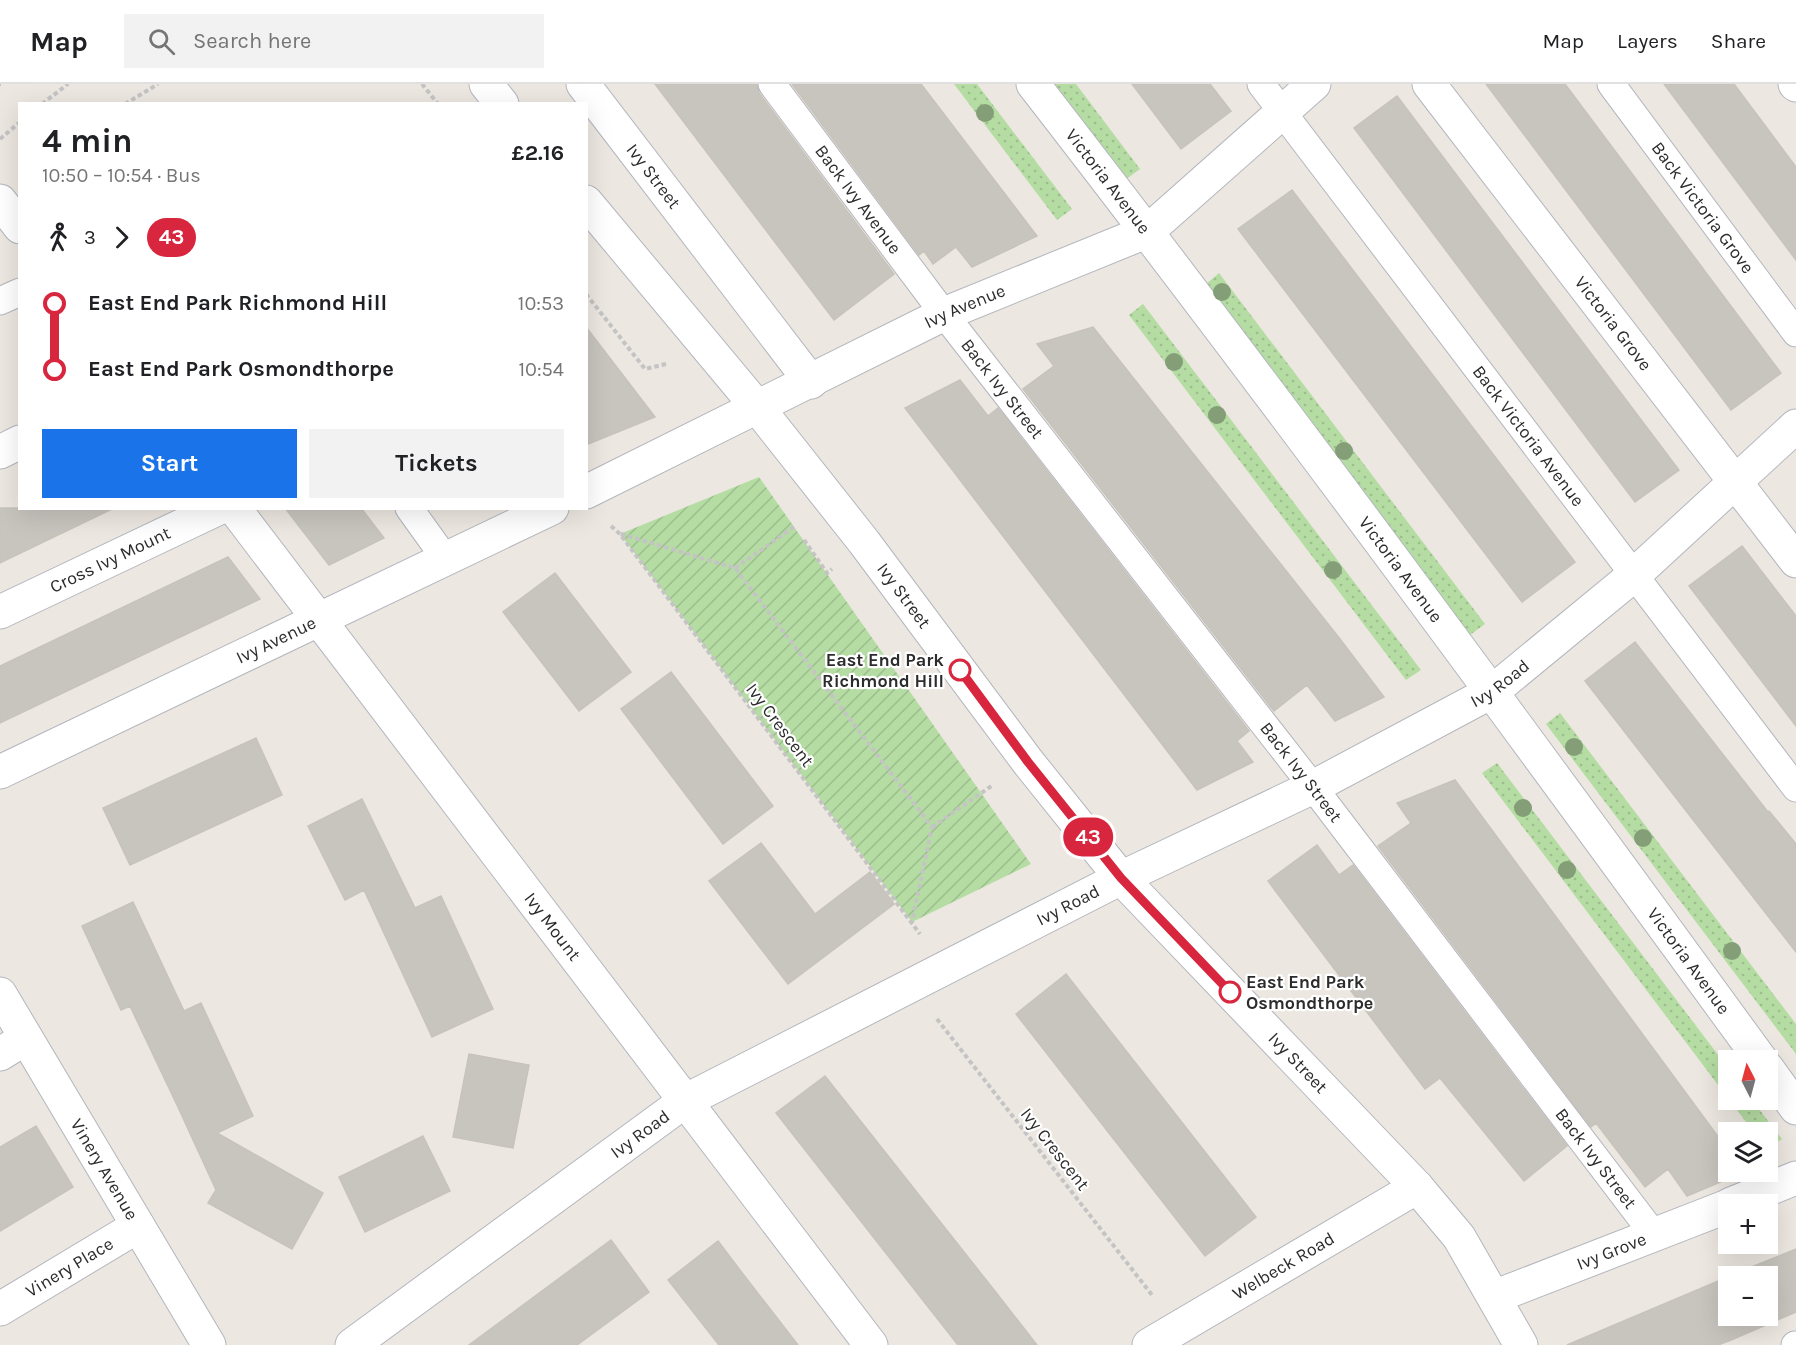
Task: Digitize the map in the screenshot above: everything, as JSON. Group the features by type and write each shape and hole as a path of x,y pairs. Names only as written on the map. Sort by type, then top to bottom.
{"street":[{"path":"486,84 500,102"},
{"name":"Ivy Street","path":"583,84 811,382"},
{"name":"Victoria Avenue","path":"1033,84 1148,231 1493,691 1754,1050"},
{"name":"Ivy Avenue","path":"595,505 758,408 944,314 1148,231 1314,84"},
{"name":"Victoria Grove","path":"1429,84 1796,561"},
{"path":"0,201 18,224"},
{"name":"Ivy Street","path":"588,204 714,352 864,542 1028,762 1121,878 1417,1187 1458,1237 1521,1345"},
{"name":"Ivy Road","path":"352,1345 685,1101 1121,878 1313,787 1493,691 1634,575 1796,426"},
{"path":"0,452 18,443"},
{"name":"Cross Ivy Mount","path":"0,612 215,510"},
{"name":"Ivy Mount","path":"236,510 871,1345"},
{"name":"Ivy Avenue","path":"0,772 447,561 548,510"},
{"name":"Vinery Avenue","path":"0,994 13,1046 138,1226 209,1345"},
{"path":"1778,1083 1796,1108"},
{"name":"Ivy Grove","path":"1756,1194 1796,1178"},
{"name":"Welbeck Road","path":"1149,1345 1417,1187"},
{"name":"Ivy Grove","path":"1494,1297 1718,1210"},
{"name":"Vinery Place","path":"0,1309 138,1226"}],"lane":[{"name":"Back Ivy Avenue","path":"772,84 944,314"},
{"name":"Back Victoria Avenue","path":"1261,84 1796,788"},
{"name":"Back Victoria Grove","path":"1611,84 1796,333"},
{"path":"0,301 18,293"},
{"name":"Back Ivy Street","path":"944,314 1313,787 1655,1236"},
{"path":"411,510 447,561"}],"path":[{"path":"44,102 68,84"},
{"path":"129,102 158,84"},
{"path":"422,84 435,102"},
{"path":"0,139 18,124"},
{"path":"588,297 645,369 714,352"},
{"name":"Ivy Crescent","path":"595,505 620,534 946,968"},
{"path":"735,568 793,525 827,573 864,542"},
{"path":"620,534 735,568 932,827"},
{"path":"912,922 932,827 1028,762"},
{"name":"Ivy Crescent","path":"911,986 1177,1328"}],"green space":[{"path":"954,84 977,84 1072,209 1057,220"},
{"path":"1052,84 1076,84 1140,169 1125,180"},
{"path":"1219,273 1485,624 1470,635 1205,285"},
{"path":"1143,304 1421,670 1406,680 1129,315"},
{"path":"759,477 1031,864 912,922 620,534"},
{"path":"1560,713 1796,1024 1796,1054 1546,724"},
{"path":"1497,763 1718,1055 1718,1085 1482,773"},
{"path":"1737,1110 1760,1110 1769,1122 1746,1122"}],"building":[{"path":"655,84 757,84 759,93 894,274 834,320"},
{"path":"792,84 921,84 1037,236 972,267 956,247 933,264 924,251 919,255"},
{"path":"1132,84 1210,84 1231,111 1181,149"},
{"path":"1486,84 1565,84 1781,373 1731,410"},
{"path":"1664,84 1734,84 1796,167 1796,260"},
{"path":"1397,96 1679,470 1635,502 1354,128"},
{"path":"1292,190 1575,562 1522,602 1238,229"},
{"path":"1093,327 1384,697 1335,721 1307,685 1274,711 1023,389 1054,366 1037,344"},
{"path":"588,330 655,417 588,444"},
{"path":"960,380 988,416 998,408 1249,731 1237,741 1253,762 1197,790 905,408"},
{"path":"0,508 110,510 0,563"},
{"path":"287,510 363,510 384,538 329,565"},
{"path":"1742,546 1796,616 1796,726 1689,586"},
{"path":"228,557 260,599 0,723 0,666"},
{"path":"555,573 631,672 579,711 503,612"},
{"path":"1635,642 1768,812 1796,844 1796,952 1585,681"},
{"path":"671,672 773,806 723,844 621,709"},
{"path":"256,738 282,795 130,865 103,808"},
{"path":"1455,780 1718,1136 1718,1182 1720,1182 1687,1196 1668,1169 1645,1187 1596,1123 1591,1127 1378,846 1411,823 1397,803"},
{"path":"362,799 415,908 441,896 493,1009 432,1037 364,890 345,900 308,826"},
{"path":"761,843 815,914 870,872 894,904 788,984 709,881"},
{"path":"1317,845 1339,875 1353,865 1567,1146 1524,1181 1440,1078 1425,1089 1268,881"},
{"path":"133,902 184,1011 201,1003 253,1116 217,1133 323,1193 292,1249 208,1203 216,1190 130,1006 121,1010 82,926"},
{"path":"1066,974 1256,1217 1205,1256 1016,1014"},
{"path":"469,1054 529,1065 513,1148 453,1137"},
{"path":"825,1076 1037,1345 958,1345 776,1113"},
{"path":"36,1126 73,1187 0,1231 0,1147"},
{"path":"423,1136 450,1191 365,1232 339,1177"},
{"path":"611,1240 649,1292 577,1345 469,1345"},
{"path":"718,1241 798,1345 719,1345 668,1280"},
{"path":"1796,1249 1796,1312 1778,1320 1778,1266 1754,1266"},
{"path":"1718,1281 1718,1326 1764,1326 1718,1345 1567,1345"}],"bus line":[{"name":"43","path":"960,670 1028,762 1121,878 1230,992"}],"place":[{"name":"East End Park Richmond Hill","path":"960,670"},
{"name":"East End Park Osmondthorpe","path":"1230,992"}]}
